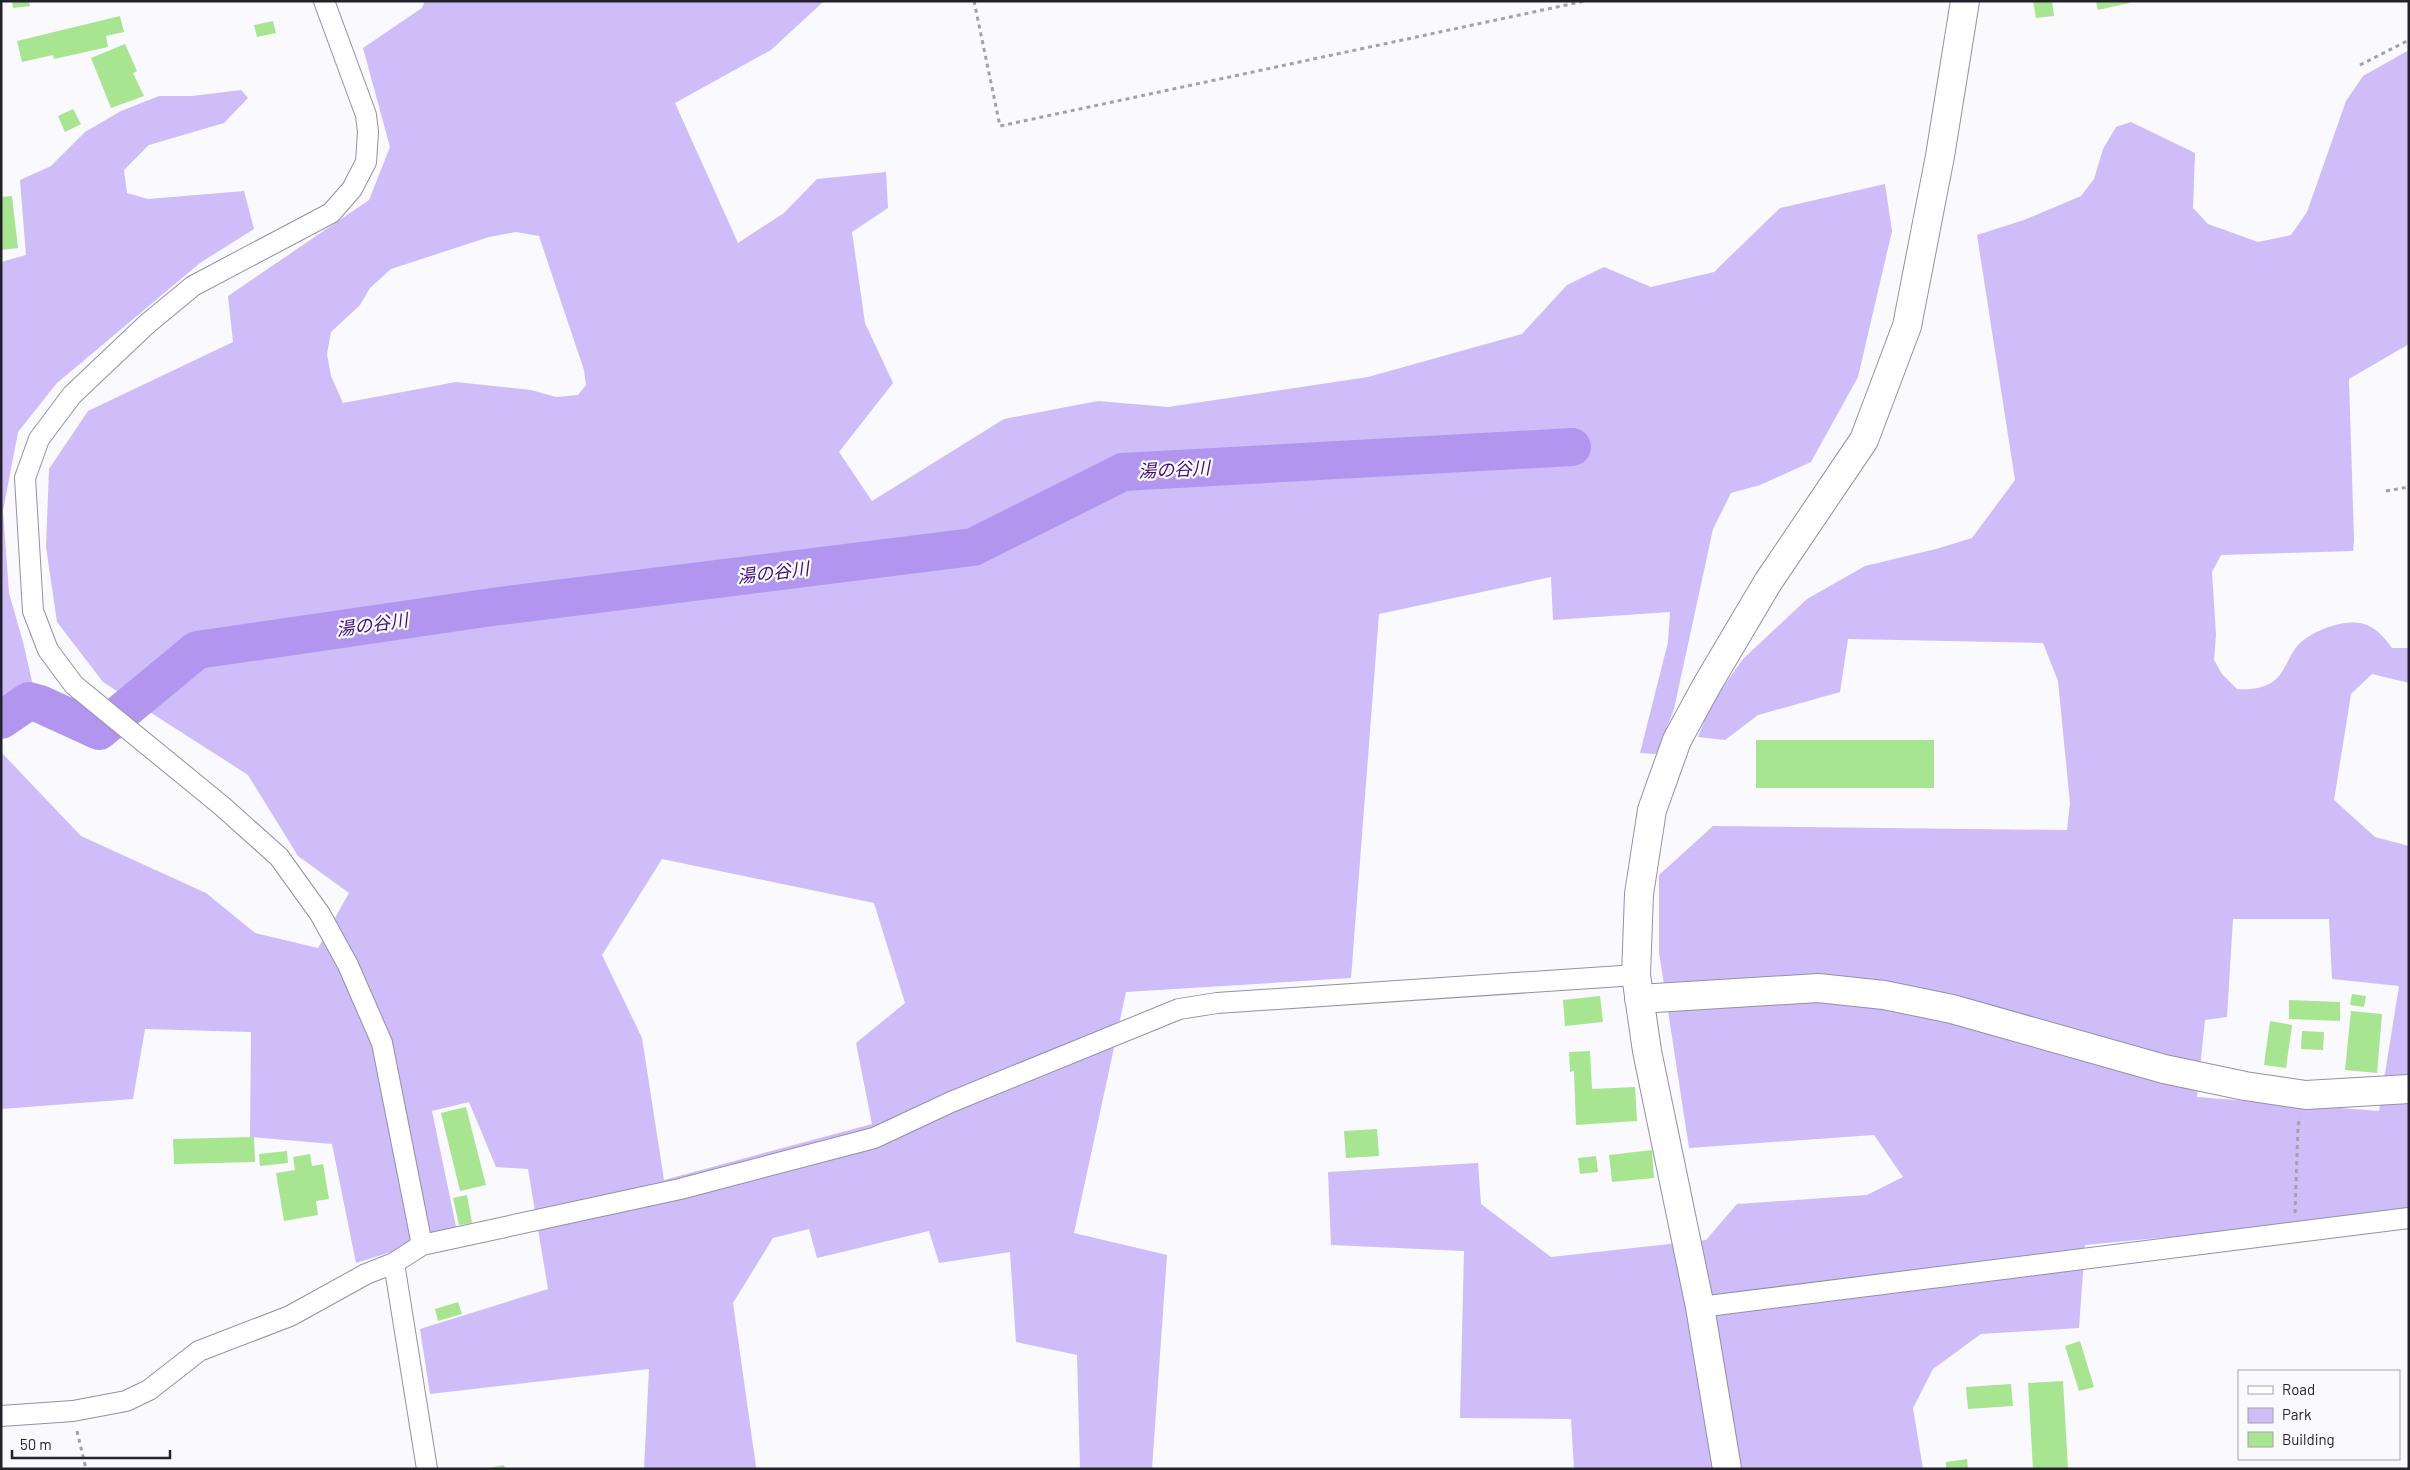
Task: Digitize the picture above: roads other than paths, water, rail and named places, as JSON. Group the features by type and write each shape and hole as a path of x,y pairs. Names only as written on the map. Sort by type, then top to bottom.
{"street":[{"path":"324,1 366,115 368,132 366,162 352,189 331,214 194,286 147,324 72,395 39,440 25,478 33,611 48,650 74,685 222,806 279,858 320,914 348,965 382,1043 422,1245"},
{"path":"1727,1469 1700,1307 1647,1051 1637,987 1638,894 1652,810 1677,740 1768,582 1864,440 1907,326 1940,156 1965,1"},
{"path":"1,1416 73,1411 126,1401 141,1394 199,1351 290,1316 366,1274 394,1263 422,1245 680,1190 874,1138 951,1102 1179,1009 1217,1003 1637,987 1818,988 1884,996 1952,1009 2164,1068 2245,1086 2306,1095 2409,1089"},
{"path":"1700,1307 2296,1234 2409,1218"},
{"path":"394,1263 427,1469"}],"waterway":[{"name":"湯の谷川","path":"1,720 29,701 40,704 99,731 197,650 492,607 973,547 1123,472 1572,447"}]}
